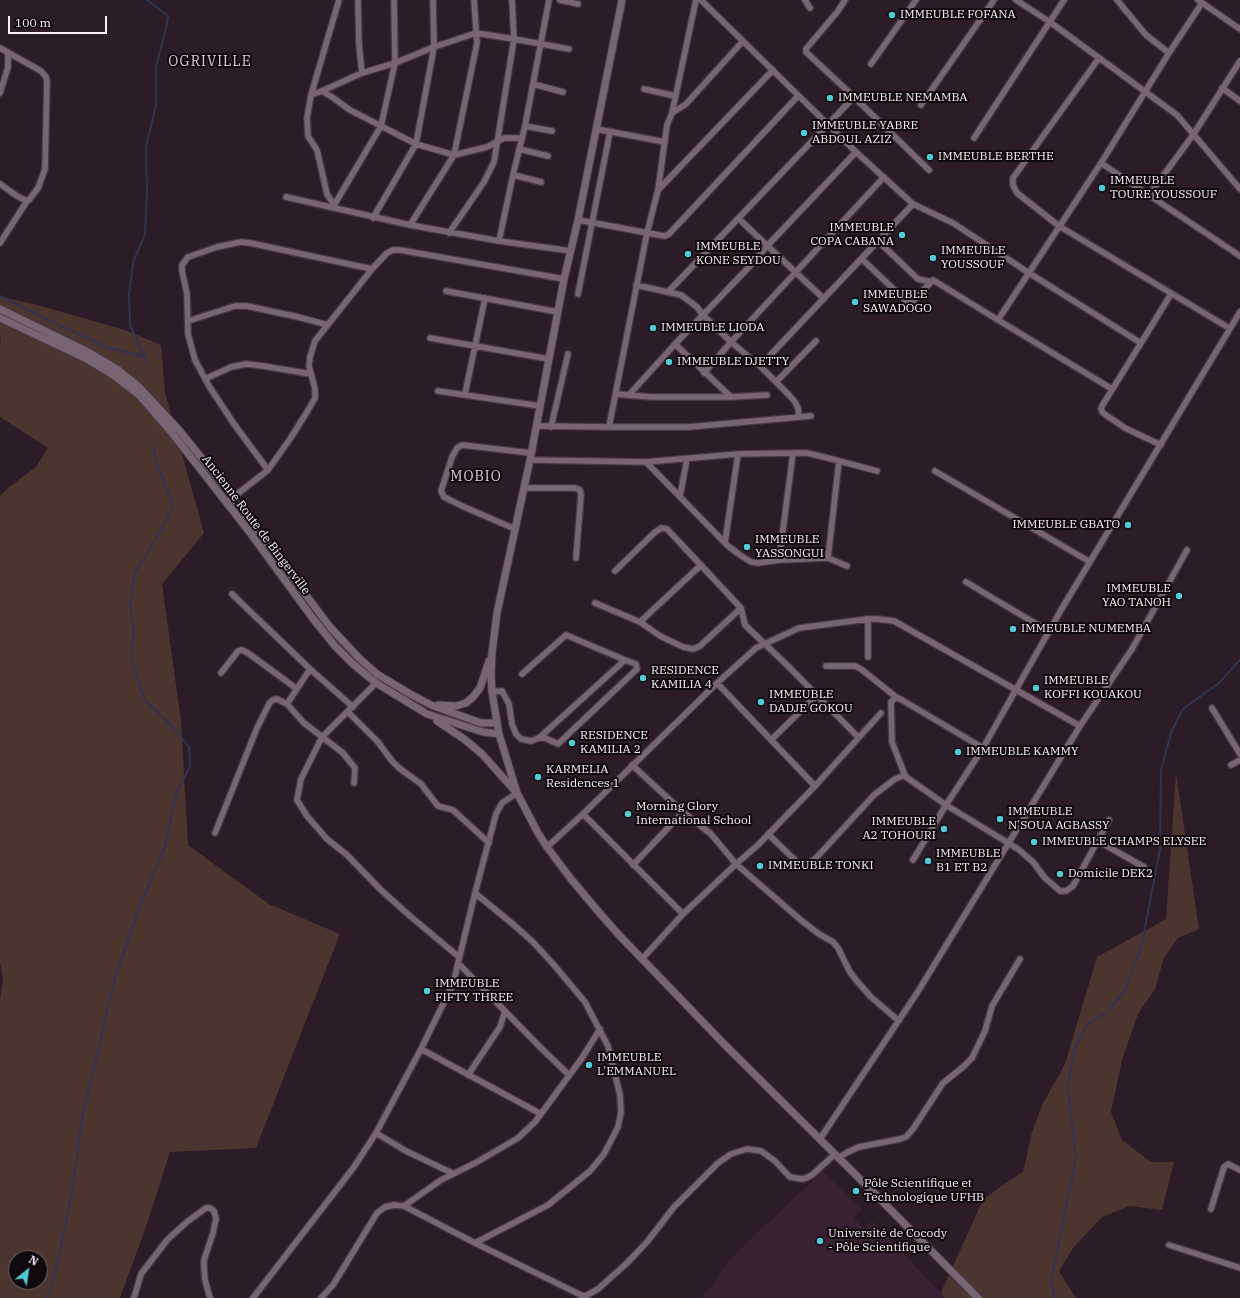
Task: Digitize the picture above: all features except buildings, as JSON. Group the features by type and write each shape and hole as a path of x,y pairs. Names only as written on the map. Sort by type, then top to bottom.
{"street":[{"path":"334,206 327,194 317,150 308,136 307,118 311,95 339,0"},
{"path":"358,0 359,45 362,73"},
{"path":"334,206 381,126 395,63 394,0"},
{"path":"373,218 416,144 434,47 433,0"},
{"path":"410,225 454,155 477,43 474,0"},
{"path":"449,232 490,172 494,162 514,39 512,0"},
{"path":"499,241 521,138 525,126 549,0"},
{"path":"560,0 578,4"},
{"path":"622,0 578,220 564,279 531,457 497,613 492,653 492,692 499,734 518,793 538,833 546,847 597,910 725,1045 978,1298"},
{"path":"609,428 646,233 658,190 667,125 672,113 696,0"},
{"path":"701,0 856,152 913,204 953,223 1029,273 1141,343"},
{"path":"805,0 810,8"},
{"path":"845,0 838,11 806,49 806,52 929,170"},
{"path":"871,64 916,0"},
{"path":"921,105 994,0"},
{"path":"1016,0 1050,22 1177,115 1240,189"},
{"path":"974,138 1064,0"},
{"path":"1120,1 1146,35 1169,53"},
{"path":"998,320 1101,164 1200,1 1240,28"},
{"path":"311,95 362,73 395,63 434,47 476,33 569,49"},
{"path":"672,113 686,104 743,42"},
{"path":"0,48 41,71 46,76 47,82 45,169 38,188 27,201 0,243"},
{"path":"0,93 8,67 8,52"},
{"path":"1099,58 1052,122 1012,182 1017,193 1059,226 1229,328"},
{"path":"1149,195 1193,135 1240,61"},
{"path":"658,190 773,70"},
{"path":"533,84 563,92"},
{"path":"1222,88 1240,101"},
{"path":"644,89 675,96"},
{"path":"322,91 350,110 416,144 454,155 477,150 496,143 504,138 521,138"},
{"path":"578,220 665,236 669,234 798,96"},
{"path":"668,292 854,98"},
{"path":"525,126 552,131"},
{"path":"596,129 665,142"},
{"path":"578,294 610,132"},
{"path":"519,149 548,156"},
{"path":"629,395 856,152"},
{"path":"1101,164 1240,256"},
{"path":"513,175 541,182"},
{"path":"704,372 884,178"},
{"path":"0,184 27,201"},
{"path":"286,197 334,206 373,218 499,241 571,251"},
{"path":"760,366 913,204"},
{"path":"739,219 824,299"},
{"path":"878,241 918,279 932,282 933,280 936,281 1112,389"},
{"path":"268,470 234,424 195,360 188,334 187,294 182,264 188,257 217,247 241,242 372,269"},
{"name":"Ancienne Route de Bingerville","path":"233,498 268,470 290,439 314,398 315,389 309,366 315,341 372,269 387,253 393,250 400,250 564,279"},
{"path":"862,259 903,300 909,303 913,301 932,282"},
{"path":"636,285 681,295 696,307 731,342 760,366 795,402 798,408 799,417"},
{"path":"446,291 558,312"},
{"path":"1161,445 1125,428 1103,413 1102,406 1171,294"},
{"path":"465,394 485,298"},
{"path":"188,322 235,306 247,306 328,325"},
{"name":"Ancienne Route de Bingerville","path":"0,310 88,352 117,369 138,386 179,430 233,498 316,610 343,643 377,674 431,705 481,723 496,723"},
{"path":"913,860 983,748 1048,631 1240,312"},
{"name":"Ancienne Route de Bingerville","path":"0,318 85,358 113,375 139,395 172,433 227,502 322,630 353,664 376,683 426,714 478,731 499,734"},
{"path":"430,338 549,359"},
{"path":"776,382 816,341"},
{"path":"675,344 731,397"},
{"path":"550,427 568,354"},
{"path":"205,378 231,367 246,364 311,374"},
{"path":"438,390 540,406"},
{"path":"616,394 652,397 731,397 767,395"},
{"path":"536,426 609,428 689,427 811,416"},
{"path":"515,529 444,497 441,491 452,457 457,448 462,445 531,457 646,462 738,454 807,453 877,471"},
{"path":"778,560 793,453"},
{"path":"725,542 738,454"},
{"path":"680,496 687,459"},
{"path":"828,558 839,461"},
{"path":"646,462 732,550 751,562 764,563 778,560 828,558 848,566"},
{"path":"935,471 1090,562"},
{"path":"524,488 575,488 580,490 581,495 576,558"},
{"path":"227,502 233,498"},
{"path":"615,571 654,533 661,528 667,529 741,608 745,625 765,643 858,738"},
{"path":"820,1139 899,1021 1080,726 1132,649 1187,550"},
{"path":"640,622 701,565"},
{"path":"966,582 1048,631"},
{"path":"232,594 310,669 353,707"},
{"path":"595,603 640,622 660,636 683,647 693,649 700,646 741,608"},
{"path":"546,847 756,648 799,628 868,619 888,620 900,623 1080,726"},
{"path":"868,619 868,657"},
{"path":"492,692 502,690 508,699 512,724 516,734 521,739 531,741 539,738 545,738 558,744 637,669 636,664 566,635 522,674"},
{"path":"221,673 238,651 242,650 296,689"},
{"path":"431,705 456,706 466,703 473,697 482,682 492,653"},
{"path":"539,738 625,660"},
{"path":"826,666 855,666 896,697 983,748"},
{"path":"287,704 310,669"},
{"path":"376,683 322,737 301,779 297,800 307,816 328,839 347,855 382,891 443,945 505,1011 569,1075"},
{"path":"718,683 815,786"},
{"path":"771,740 817,695"},
{"path":"896,697 891,702 892,742 905,775 946,805 1008,842 1033,862 1045,878 1060,891 1066,891 1072,886 1109,820"},
{"path":"215,834 257,728 270,702 277,699 287,704 304,723 344,753 356,768 354,784"},
{"path":"1212,708 1240,754"},
{"path":"348,712 378,742 399,768 421,784 438,806 453,810 489,843"},
{"path":"642,959 684,914 758,845 815,786 881,712"},
{"path":"426,714 464,739 482,754 518,793"},
{"path":"1231,765 1240,760"},
{"path":"632,765 683,812 711,834 736,864 802,921 819,934 833,942 856,980 871,997 899,1021"},
{"path":"768,834 800,864 807,865 817,857 874,794 895,779 905,775"},
{"path":"253,1298 354,1167 376,1133 421,1049 451,988 496,814 502,803 518,793"},
{"path":"633,865 683,812"},
{"path":"582,814 684,914"},
{"path":"1098,841 1144,867"},
{"path":"475,893 534,943 585,1002 608,1046 620,1095 621,1112 618,1127 604,1154 590,1170 548,1205 475,1243"},
{"path":"320,1298 333,1285 377,1213 385,1206 394,1205 404,1206 584,1297 598,1289 627,1264 647,1242 674,1207 718,1163 731,1154 747,1149 760,1151 775,1161 790,1177 802,1179 812,1175 837,1156 858,1147 906,1137 913,1129 943,1083 972,1058 985,1032 992,1006 1020,959"},
{"path":"468,1075 500,1026 505,1011"},
{"path":"404,1206 441,1180 477,1162 518,1138 535,1122 582,1058 600,1029"},
{"path":"421,1049 540,1114"},
{"path":"376,1133 406,1151 452,1174"},
{"path":"1211,1209 1224,1167 1228,1164 1240,1170"},
{"path":"134,1298 141,1274 167,1240 188,1221 206,1208 210,1208 214,1211 216,1219 213,1234 204,1260 205,1280 210,1298"},
{"path":"1169,1245 1240,1268"}],"shaded area":[{"path":"0,297 34,304 125,330 161,345 165,393 204,533 162,584 181,721 188,845 269,904 340,934 256,1148 170,1152 146,1227 120,1298 0,1298 0,1000 3,978 0,963 0,496 9,487 36,467 48,448 0,417"},
{"path":"1176,773 1199,929 1178,938 1164,958 1155,989 1138,1014 1122,1060 1111,1112 1122,1140 1151,1162 1174,1162 1162,1210 1130,1206 1102,1217 1073,1248 1059,1271 1076,1298 944,1298 941,1292 983,1200 1023,1172 1032,1132 1043,1103 1065,1064 1097,957 1166,919"},
{"name":"Université de Cocody - Pôle Scientifique","path":"823,1171 862,1209 854,1218 864,1229 872,1221 946,1298 702,1298 736,1253"}],"waterway":[{"path":"145,357 130,325 129,294 133,263 145,234 147,192 146,147 156,105 156,67 168,16 147,0"},
{"path":"0,296 105,347 145,357 145,362"},
{"path":"47,1298 59,1256 72,1192 82,1119 115,978 139,908 164,849 177,792 190,766 189,747 173,727 144,699 131,658 134,631 130,604 135,573 165,524 173,505 157,464 153,447"},
{"path":"1055,1298 1051,1282 1076,1159 1068,1086 1074,1050 1087,1024 1106,1013 1124,992 1141,948 1160,849 1161,770 1171,733 1183,709 1219,683 1240,660"}],"place":[{"name":"IMMEUBLE FOFANA","path":"892,15"},
{"name":"IMMEUBLE NEMAMBA","path":"830,98"},
{"name":"IMMEUBLE YABRE ABDOUL AZIZ","path":"804,133"},
{"name":"IMMEUBLE BERTHE","path":"930,157"},
{"name":"IMMEUBLE TOURE YOUSSOUF","path":"1102,188"},
{"name":"IMMEUBLE COPA CABANA","path":"902,235"},
{"name":"IMMEUBLE KONE SEYDOU","path":"688,254"},
{"name":"IMMEUBLE YOUSSOUF","path":"933,258"},
{"name":"IMMEUBLE SAWADOGO","path":"855,302"},
{"name":"IMMEUBLE LIODA","path":"653,328"},
{"name":"IMMEUBLE DJETTY","path":"669,362"},
{"name":"IMMEUBLE GBATO","path":"1128,525"},
{"name":"IMMEUBLE YASSONGUI","path":"747,547"},
{"name":"IMMEUBLE YAO TANOH","path":"1179,596"},
{"name":"IMMEUBLE NUMEMBA","path":"1013,629"},
{"name":"RESIDENCE KAMILIA 4","path":"643,678"},
{"name":"IMMEUBLE KOFFI KOUAKOU","path":"1036,688"},
{"name":"IMMEUBLE DADJE GOKOU","path":"761,702"},
{"name":"RESIDENCE KAMILIA 2","path":"572,743"},
{"name":"IMMEUBLE KAMMY","path":"958,752"},
{"name":"KARMELIA Residences 1","path":"538,777"},
{"name":"Morning Glory International School","path":"628,814"},
{"name":"IMMEUBLE N'SOUA AGBASSY","path":"1000,819"},
{"name":"IMMEUBLE A2 TOHOURI","path":"944,829"},
{"name":"IMMEUBLE CHAMPS ELYSEE","path":"1034,842"},
{"name":"IMMEUBLE B1 ET B2","path":"928,861"},
{"name":"IMMEUBLE TONKI","path":"760,866"},
{"name":"Domicile DEK2","path":"1060,874"},
{"name":"IMMEUBLE FIFTY THREE","path":"427,991"},
{"name":"IMMEUBLE L'EMMANUEL","path":"589,1065"},
{"name":"Pôle Scientifique et Technologique UFHB","path":"856,1191"},
{"name":"Université de Cocody - Pôle Scientifique","path":"820,1241"}],"district":[{"name":"OGRIVILLE","path":"210,62"},
{"name":"MOBIO","path":"476,477"}]}
